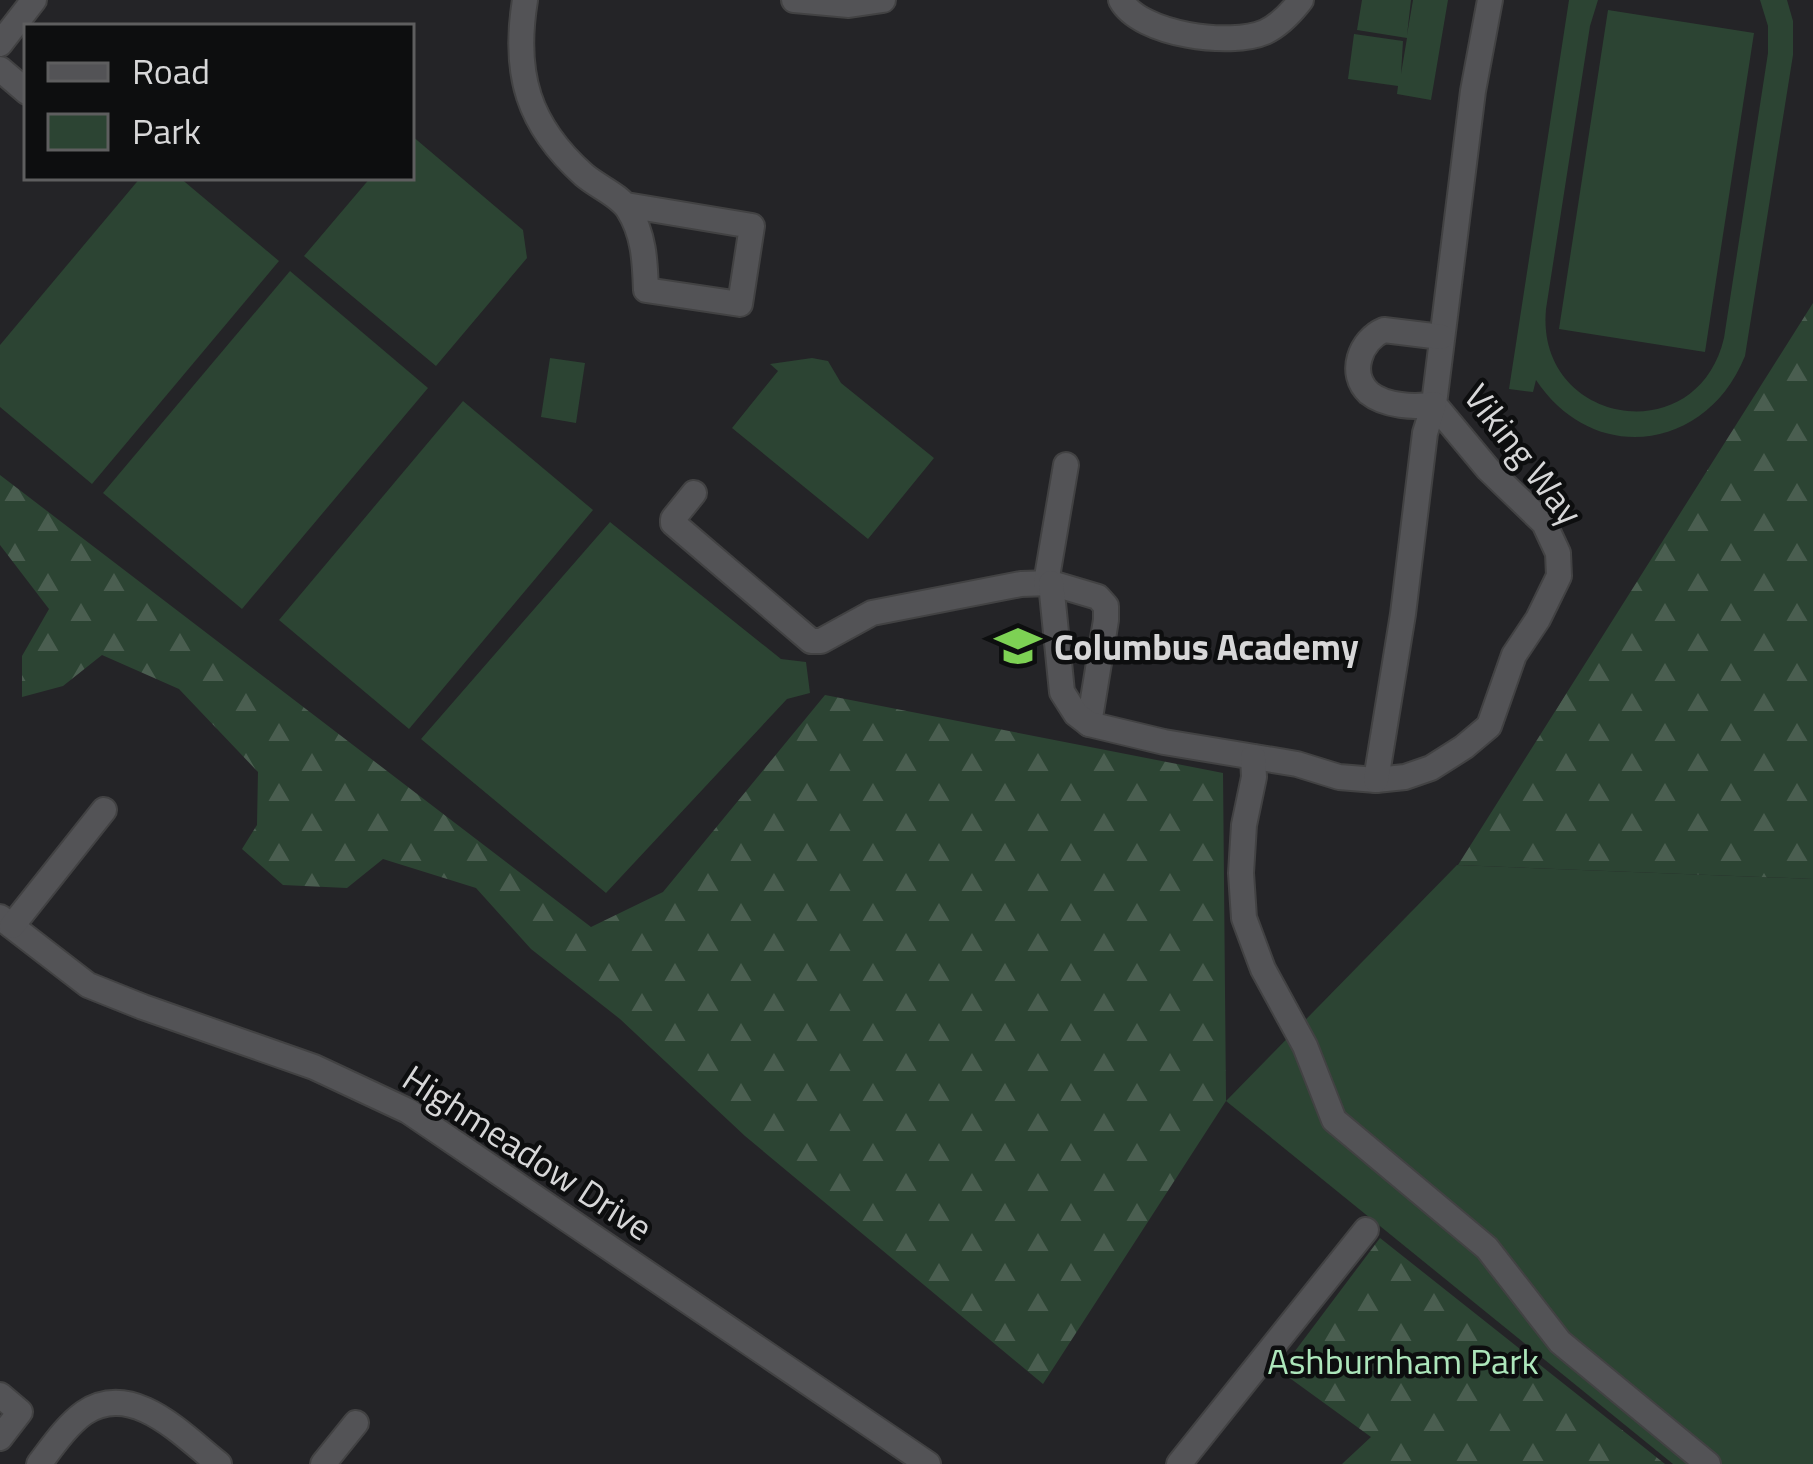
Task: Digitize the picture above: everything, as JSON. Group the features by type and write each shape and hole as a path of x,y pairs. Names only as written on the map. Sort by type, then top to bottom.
{"street":[{"path":"0,44 34,0"},
{"path":"525,0 520,64 545,134 593,183 626,205 752,226 740,304 646,290 639,231 626,205"},
{"path":"794,0 849,5 883,0"},
{"path":"1120,0 1137,19 1162,31 1238,39 1264,33 1284,21 1301,0"},
{"name":"Viking Way","path":"1089,724 1297,764 1339,777 1376,780 1405,777 1431,767 1489,726 1514,656 1559,576 1558,554 1544,523 1488,470 1434,404 1490,0"},
{"path":"0,69 24,89"},
{"path":"1376,780 1425,433 1434,404 1383,401 1365,389 1359,359 1368,341 1384,330 1441,337"},
{"path":"694,493 673,523 811,641 821,641 872,613 1022,584 1048,583 1098,598 1106,606 1089,724 1062,692 1048,583 1066,465"},
{"path":"1253,758 1255,778 1244,825 1241,873 1244,918 1263,969 1305,1046 1334,1120 1487,1248 1560,1342 1708,1464"},
{"path":"6,921 104,809"},
{"name":"Highmeadow Drive","path":"6,921 100,991 314,1066 408,1111 928,1464"},
{"path":"1179,1464 1366,1230"},
{"path":"0,1395 20,1412 0,1438"},
{"path":"39,1464 86,1412 119,1402 166,1422 219,1464"},
{"path":"323,1464 356,1423"}],"green space":[{"path":"1362,0 1411,0 1407,35 1413,0 1448,0 1431,100 1397,94 1398,86 1348,79 1354,34 1403,41 1401,74 1407,38 1357,30"},
{"path":"1569,0 1598,0 1546,309 1549,348 1565,379 1590,399 1621,410 1653,410 1683,398 1708,375 1724,338 1768,53 1768,26 1760,0 1787,0 1793,21 1793,55 1745,356 1727,388 1704,412 1677,428 1648,436 1618,436 1588,426 1560,408 1536,380 1533,392 1509,389"},
{"path":"1608,10 1754,33 1705,352 1559,329"},
{"path":"414,138 523,230 527,258 436,366 304,256 368,180 414,180"},
{"path":"138,180 183,180 279,261 92,484 0,407 0,345"},
{"path":"290,271 428,388 242,609 103,493"},
{"path":"1813,303 1813,879 1457,865 1458,865"},
{"path":"550,358 585,363 576,423 541,417"},
{"path":"812,358 828,361 841,383 934,458 868,539 732,428 778,371 770,364"},
{"path":"463,401 593,510 409,729 279,620"},
{"path":"0,475 591,927 663,892 825,695 1223,773 1226,1101 1043,1384 745,1136 620,1019 531,949 476,888 383,859 347,888 283,885 242,849 257,825 258,772 179,689 102,655 63,686 22,697 22,656 49,609 0,545"},
{"path":"610,522 781,659 806,662 810,693 787,699 606,893 421,739"},
{"path":"1457,865 1813,879 1813,1464 1673,1464 1226,1101"},
{"name":"Ashburnham Park","path":"1380,1238 1665,1464 1342,1464 1371,1437 1280,1371"}],"place":[{"name":"Columbus Academy","path":"1018,646"}]}
